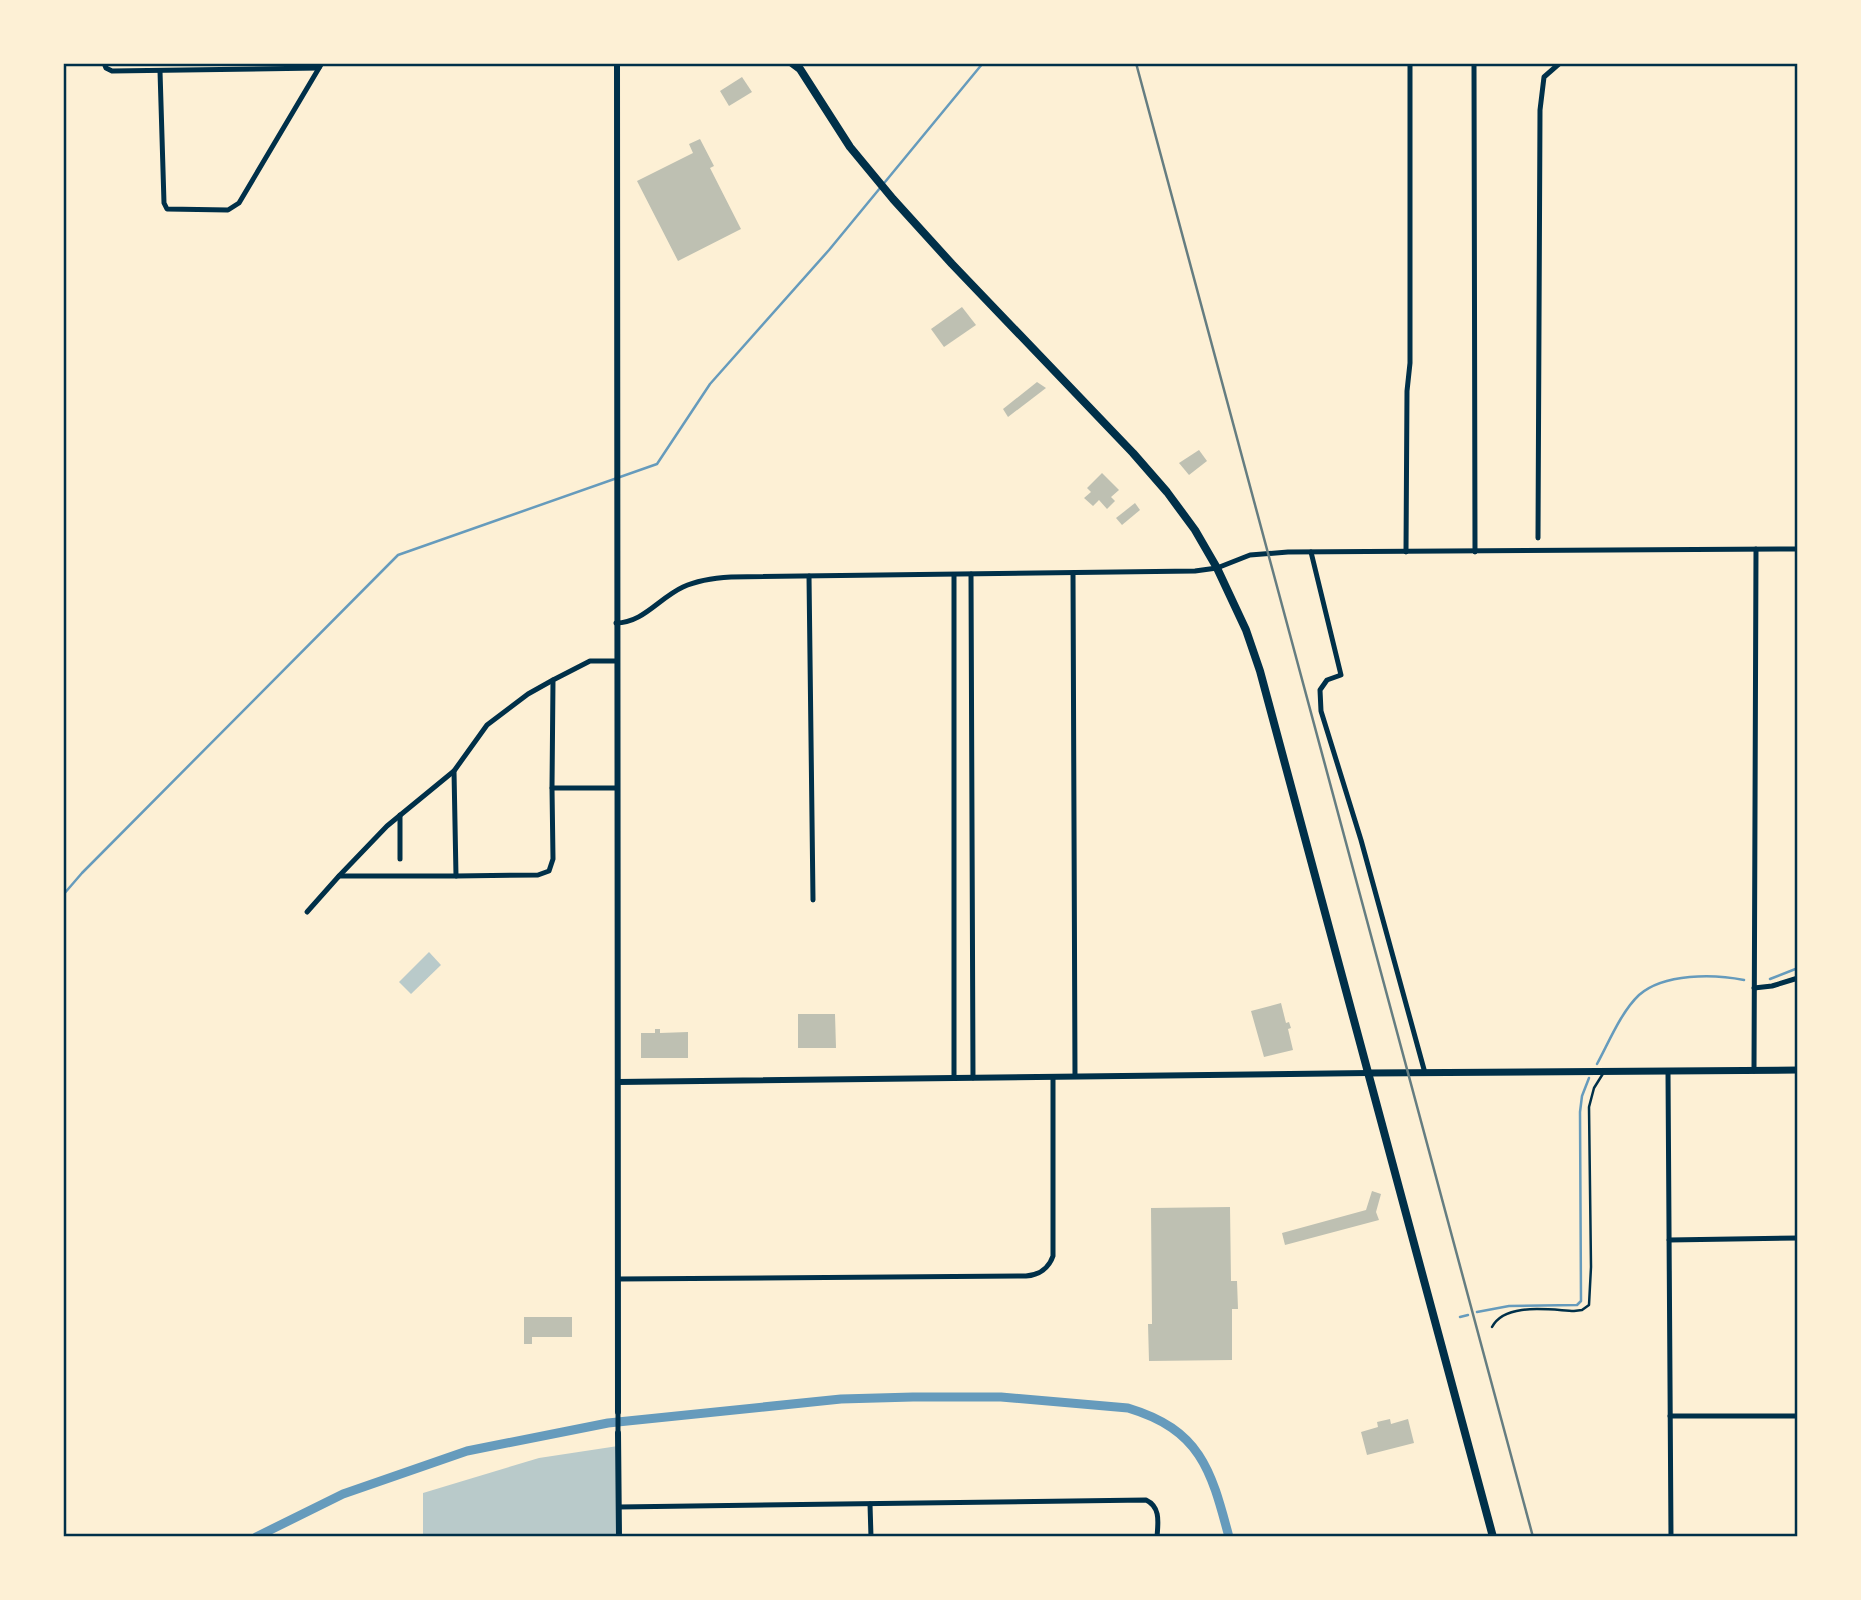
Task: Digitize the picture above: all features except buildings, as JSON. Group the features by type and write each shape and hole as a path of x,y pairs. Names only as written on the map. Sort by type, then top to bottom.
{"highway":[{"path":"792,63 800,66 831,118 872,174 952,264 1154,475 1195,530 1233,600 1260,671 1493,1537"}],"main road":[{"path":"1369,1073 1798,1070"}],"street":[{"path":"617,63 619,1537"},
{"path":"1406,552 1407,391 1410,363 1410,63"},
{"path":"1538,538 1540,110 1544,77 1560,63"},
{"path":"105,65 112,71 320,66"},
{"path":"160,71 164,203 167,209 215,210 234,208 320,66"},
{"path":"1474,66 1475,552"},
{"path":"1754,1071 1756,549"},
{"path":"616,622 630,623 667,596 698,581 731,577 1195,571 1217,568 1250,555 1311,552 1798,549"},
{"path":"1311,552 1341,675 1327,680 1320,690 1321,711 1361,840 1425,1073"},
{"path":"1073,573 1075,1076"},
{"path":"971,574 973,1078"},
{"path":"954,575 954,1078"},
{"path":"809,576 813,900"},
{"path":"307,912 400,815 454,771 487,725 528,694 590,661 617,661"},
{"path":"339,876 538,875 549,871 553,859 553,680"},
{"path":"454,771 456,876"},
{"path":"552,788 617,788"},
{"path":"400,815 400,859"},
{"path":"1754,988 1798,978"},
{"path":"1668,1072 1671,1537"},
{"path":"618,1082 1369,1073"},
{"path":"619,1279 1033,1275 1048,1266 1054,1256 1053,1077"},
{"path":"1669,1240 1798,1238"},
{"path":"1670,1416 1798,1416"},
{"path":"619,1507 1146,1500 1157,1509 1157,1537"},
{"path":"870,1504 871,1537"}],"lane":[{"path":"1536,551 1538,538"},
{"path":"1492,1327 1502,1316 1515,1311 1574,1311 1589,1305 1589,1107 1594,1088 1604,1072"}],"shaded area":[{"path":"429,952 441,965 411,994 399,982"},
{"path":"618,1446 619,1537 423,1537 423,1493 539,1458"}],"waterway":[{"path":"63,895 398,555 657,464 710,384 829,250 983,63"},
{"path":"1770,979 1798,968"},
{"path":"1597,1064 1627,1010 1639,995 1649,988 1690,977 1744,980"},
{"path":"1477,1312 1509,1306 1577,1305 1581,1301 1580,1112 1582,1096 1589,1078"},
{"path":"1460,1317 1468,1315"},
{"path":"256,1537 343,1494 467,1451 608,1423 841,1399 913,1397 1001,1397 1128,1408 1153,1417 1172,1428 1199,1456 1216,1492 1229,1537"}],"railway":[{"path":"1136,63 1533,1537"}]}
